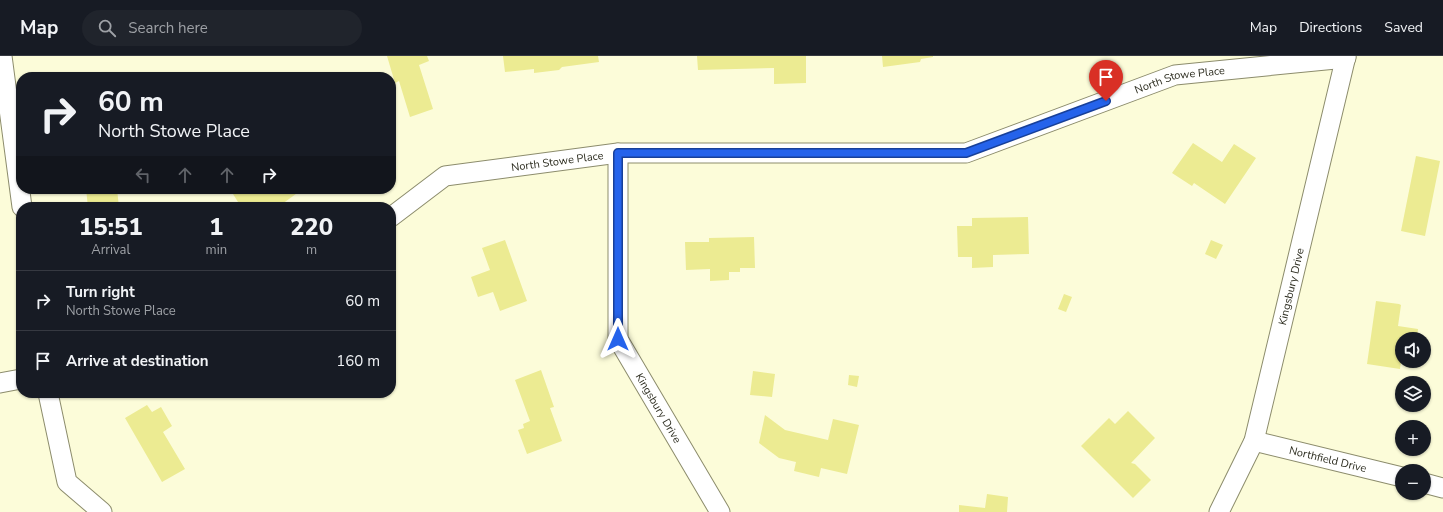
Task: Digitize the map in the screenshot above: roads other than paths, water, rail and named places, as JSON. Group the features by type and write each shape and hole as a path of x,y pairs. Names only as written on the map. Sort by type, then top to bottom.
{"street":[{"path":"2,56 16,162"},
{"name":"North Stowe Place","path":"396,213 445,176 618,153 966,153 1176,75 1346,57"},
{"name":"Kingsbury Drive","path":"1219,512 1254,441 1346,57"},
{"name":"Kingsbury Drive","path":"618,153 618,339 720,512"},
{"path":"0,383 16,380"},
{"path":"49,398 66,482 102,512"},
{"name":"Northfield Drive","path":"1254,441 1395,476"},
{"path":"1431,485 1443,488"}]}
